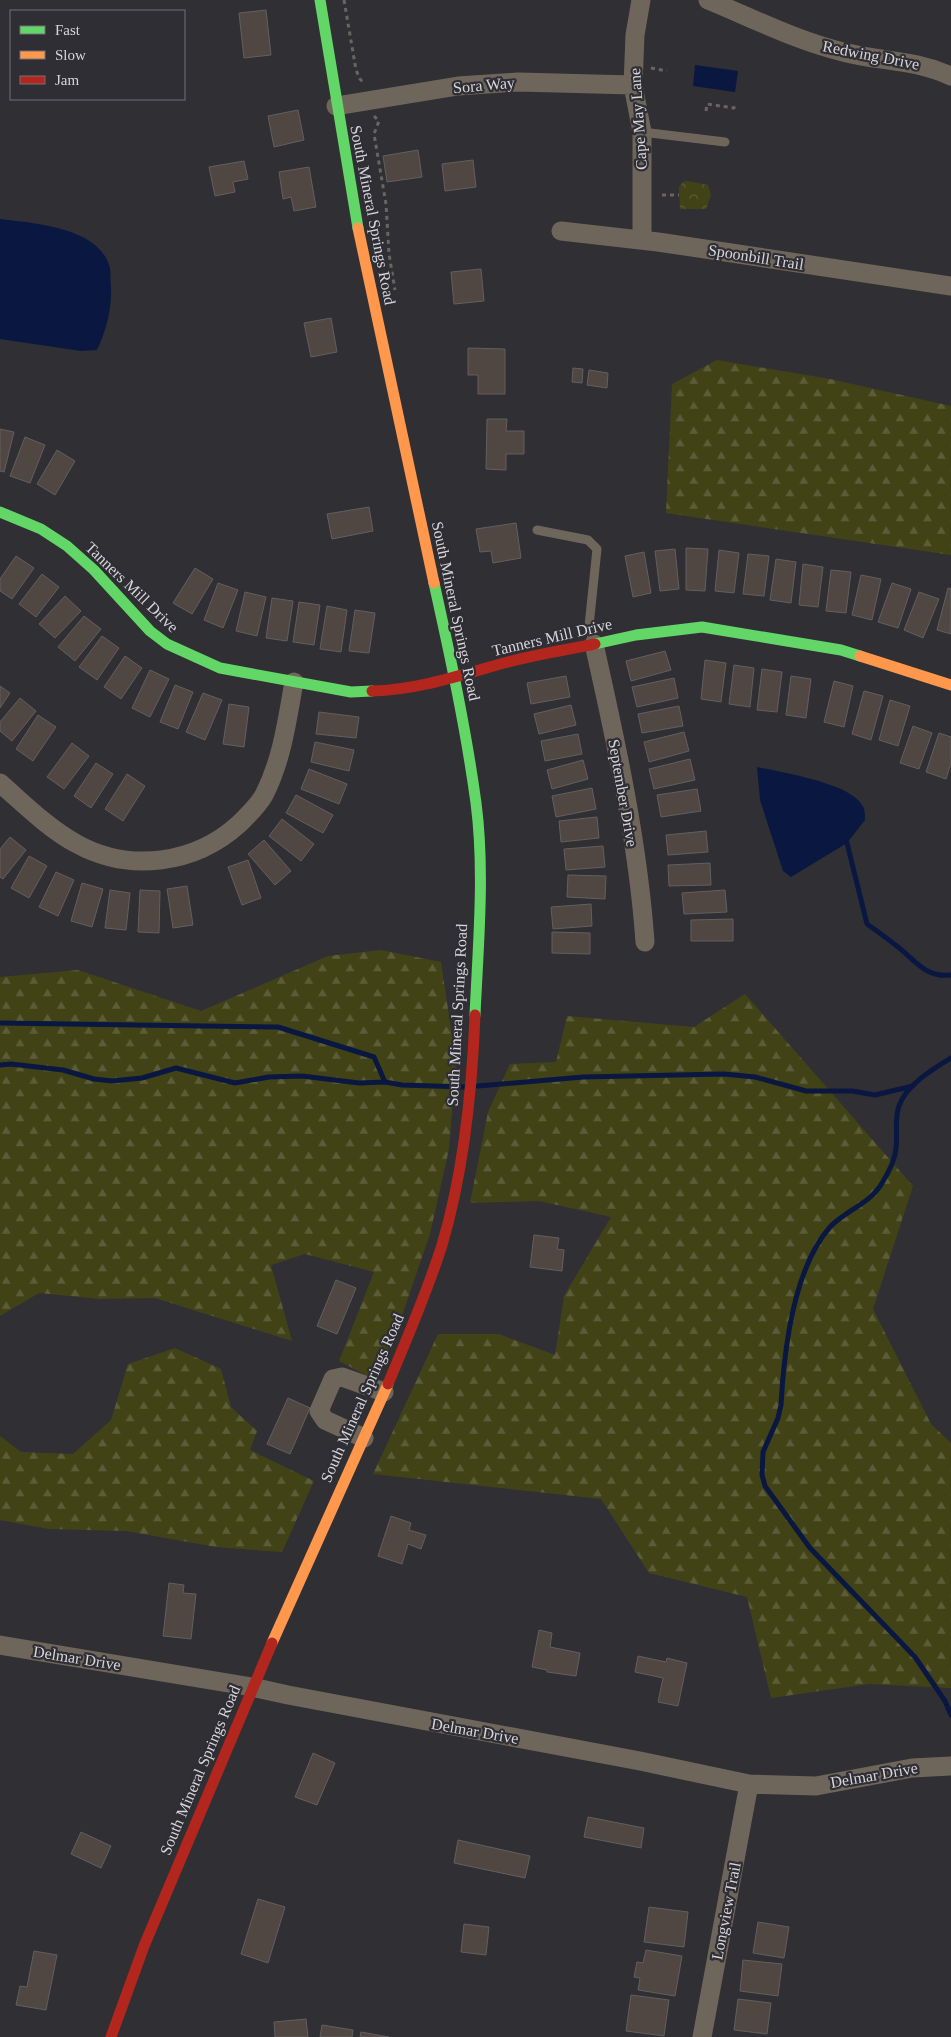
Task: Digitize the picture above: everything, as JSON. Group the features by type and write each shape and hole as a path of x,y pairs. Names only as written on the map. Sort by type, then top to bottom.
{"street":[{"name":"South Mineral Springs Road","path":"111,2037 148,1937 252,1687 416,1317 442,1244 458,1184 472,1088 479,842 476,804 454,678 355,214 320,0"},
{"name":"Cape May Lane","path":"641,0 635,35 633,85 642,132 642,239"},
{"name":"Redwing Drive","path":"708,0 812,44 845,53 932,67 951,76"},
{"name":"Sora Way","path":"336,106 458,86 518,82 633,85"},
{"name":"Spoonbill Trail","path":"560,231 642,239 951,286"},
{"name":"Tanners Mill Drive","path":"0,512 41,529 66,546 94,570 150,631 167,644 220,668 294,682 351,692 387,691 454,678 506,663 636,635 702,627 841,650 951,686"},
{"name":"September Drive","path":"594,644 629,817 643,909 645,942"},
{"path":"0,783 41,818 78,844 120,860 157,861 185,856 212,844 230,832 250,813 263,797 280,758 294,682"},
{"path":"364,1438 325,1420 319,1410 329,1387 333,1379 342,1377 384,1392"},
{"name":"Delmar Drive","path":"0,1645 252,1687 326,1703 640,1761 749,1784 816,1786 912,1768 951,1766"},
{"name":"Longview Trail","path":"702,2037 749,1784"}],"lane":[{"path":"642,132 725,142"},
{"path":"537,530 588,540 597,549 589,626 594,644"}],"path":[{"path":"344,0 356,70 360,79 366,84 364,90"},
{"path":"651,68 667,71"},
{"path":"706,111 707,104 734,108 734,104"},
{"path":"374,116 378,121 374,134 386,204 388,254 395,294"},
{"path":"662,195 680,195"}],"green space":[{"path":"688,181 708,185 711,195 706,209 680,209 679,187 683,182"},
{"path":"717,360 830,379 951,406 951,555 666,513 672,384"},
{"path":"381,950 441,962 456,1063 449,1149 430,1234 394,1339 375,1380 339,1361 374,1272 305,1254 271,1265 292,1341 155,1298 100,1299 39,1293 0,1316 0,977 78,970 201,1011 328,956"},
{"path":"745,994 913,1186 873,1309 931,1424 951,1443 951,1688 869,1684 771,1698 747,1597 649,1573 601,1499 373,1474 438,1334 499,1334 555,1355 564,1296 611,1217 539,1201 470,1203 488,1112 510,1064 556,1062 567,1016 694,1027"},
{"path":"175,1348 221,1369 231,1407 257,1431 250,1450 314,1481 282,1552 216,1547 126,1531 49,1529 0,1520 0,1436 21,1452 73,1454 111,1420 128,1364"}],"water":[{"path":"695,65 738,71 735,92 693,86"},
{"path":"0,219 47,225 64,230 80,236 104,254 110,268 110,303 106,328 97,350 81,351 0,339"},
{"path":"757,767 798,775 844,790 855,797 863,806 865,820 847,843 791,877 783,871 760,800"}],"building":[{"path":"266,10 271,55 244,58 239,13"},
{"path":"298,110 304,140 274,147 268,116"},
{"path":"418,150 422,177 387,182 383,156"},
{"path":"473,160 476,187 445,191 442,164"},
{"path":"244,161 248,179 233,182 235,192 215,196 209,167"},
{"path":"309,167 316,207 294,211 291,197 283,199 279,172"},
{"path":"481,269 484,301 454,304 451,272"},
{"path":"331,318 337,352 311,357 304,323"},
{"path":"468,348 505,349 505,394 478,394 478,375 468,375"},
{"path":"573,368 583,369 582,383 572,382"},
{"path":"589,370 608,373 607,388 587,385"},
{"path":"487,419 507,419 506,431 524,431 524,454 506,454 506,470 486,469"},
{"path":"0,429 14,432 4,472 0,471"},
{"path":"25,437 45,445 30,483 10,476"},
{"path":"57,450 75,461 55,495 37,484"},
{"path":"369,507 373,531 332,539 327,514"},
{"path":"516,523 521,558 493,563 491,551 480,552 476,529"},
{"path":"686,548 708,549 705,591 686,590"},
{"path":"675,549 679,589 660,591 655,551"},
{"path":"719,550 739,553 734,593 715,591"},
{"path":"644,552 651,593 633,597 625,556"},
{"path":"748,554 769,556 764,596 743,594"},
{"path":"16,556 34,568 12,599 0,591 0,579"},
{"path":"776,559 796,562 791,603 770,600"},
{"path":"803,564 823,567 818,607 799,605"},
{"path":"195,568 213,579 192,614 173,603"},
{"path":"831,570 851,572 846,613 826,611"},
{"path":"42,574 59,587 36,617 19,604"},
{"path":"861,575 881,579 872,620 852,615"},
{"path":"218,583 238,590 223,628 204,620"},
{"path":"892,583 911,589 898,628 878,622"},
{"path":"948,588 951,589 951,634 937,630"},
{"path":"245,592 266,597 257,636 236,631"},
{"path":"919,592 939,599 923,638 904,630"},
{"path":"65,596 81,611 55,638 39,624"},
{"path":"272,598 293,601 287,641 266,638"},
{"path":"299,602 320,605 314,645 293,642"},
{"path":"327,606 347,610 341,652 320,649"},
{"path":"355,610 375,613 369,653 349,651"},
{"path":"84,616 101,629 75,661 58,647"},
{"path":"102,636 119,648 97,680 79,667"},
{"path":"665,651 671,670 631,681 626,661"},
{"path":"125,656 142,668 121,699 104,687"},
{"path":"705,660 726,663 721,702 701,699"},
{"path":"734,665 754,668 750,707 729,704"},
{"path":"762,669 782,672 777,712 757,710"},
{"path":"150,670 169,679 150,717 132,708"},
{"path":"566,676 570,697 531,704 527,683"},
{"path":"791,676 811,679 806,718 786,715"},
{"path":"674,678 678,698 637,707 632,687"},
{"path":"834,681 853,686 844,727 824,722"},
{"path":"175,685 193,692 178,729 160,722"},
{"path":"0,686 10,693 0,708"},
{"path":"864,691 883,696 871,740 852,734"},
{"path":"203,693 222,700 205,740 186,732"},
{"path":"20,698 36,711 12,741 0,731 0,722"},
{"path":"890,700 910,706 898,746 879,740"},
{"path":"229,704 249,707 244,747 223,744"},
{"path":"571,705 576,725 539,734 534,714"},
{"path":"679,706 683,726 642,733 638,714"},
{"path":"319,712 359,717 356,738 316,734"},
{"path":"38,715 56,727 33,761 16,749"},
{"path":"913,726 932,733 919,769 900,763"},
{"path":"684,732 689,751 649,762 644,742"},
{"path":"939,733 951,737 951,763 946,779 926,772"},
{"path":"578,734 582,754 545,761 541,741"},
{"path":"315,742 354,750 349,771 311,762"},
{"path":"72,743 89,756 64,789 47,777"},
{"path":"690,759 695,780 654,789 649,769"},
{"path":"583,760 588,779 552,789 547,770"},
{"path":"96,763 113,774 91,808 74,796"},
{"path":"309,769 347,784 339,804 301,789"},
{"path":"127,774 145,786 123,821 105,809"},
{"path":"592,788 596,809 556,817 552,796"},
{"path":"697,789 701,811 661,817 657,795"},
{"path":"296,795 333,815 323,833 286,813"},
{"path":"597,817 599,838 561,842 559,821"},
{"path":"282,819 314,844 301,861 269,836"},
{"path":"706,831 708,852 668,855 666,835"},
{"path":"10,837 26,850 3,879 0,877 0,849"},
{"path":"264,840 291,871 275,885 248,854"},
{"path":"603,846 605,867 566,870 564,849"},
{"path":"29,856 47,866 29,898 11,888"},
{"path":"248,860 261,898 242,905 228,867"},
{"path":"710,863 711,885 669,886 668,865"},
{"path":"56,872 74,880 58,916 39,907"},
{"path":"568,875 606,876 605,899 567,897"},
{"path":"82,883 103,889 92,927 71,921"},
{"path":"187,886 193,925 173,928 167,889"},
{"path":"110,890 130,893 126,930 105,928"},
{"path":"140,890 160,891 159,933 138,932"},
{"path":"725,890 727,912 684,914 682,893"},
{"path":"591,904 592,926 553,929 551,907"},
{"path":"733,919 733,941 691,941 691,920"},
{"path":"552,932 590,933 590,954 552,953"},
{"path":"534,1235 559,1238 557,1249 564,1250 562,1271 530,1267"},
{"path":"336,1280 356,1288 337,1334 317,1326"},
{"path":"288,1398 310,1408 290,1454 267,1444"},
{"path":"391,1516 411,1523 409,1530 426,1535 421,1549 408,1544 402,1564 378,1556"},
{"path":"169,1583 184,1585 183,1593 196,1594 191,1639 163,1636"},
{"path":"539,1630 552,1633 550,1647 580,1653 576,1676 547,1672 547,1670 532,1667"},
{"path":"638,1656 666,1662 667,1658 687,1663 678,1706 658,1702 663,1678 635,1672"},
{"path":"313,1753 335,1763 317,1805 295,1797"},
{"path":"588,1817 644,1828 641,1848 584,1837"},
{"path":"81,1832 111,1846 101,1868 71,1854"},
{"path":"458,1840 530,1856 525,1878 454,1863"},
{"path":"258,1899 285,1907 268,1963 241,1954"},
{"path":"649,1907 688,1912 684,1947 644,1942"},
{"path":"758,1922 789,1927 784,1958 753,1953"},
{"path":"464,1924 489,1927 486,1955 461,1952"},
{"path":"646,1950 682,1956 675,1996 638,1990 640,1978 634,1977 637,1962 643,1963"},
{"path":"34,1951 57,1955 46,2010 16,2005 20,1986 27,1987"},
{"path":"743,1960 782,1964 778,1996 740,1991"},
{"path":"631,1995 669,2000 664,2036 626,2031"},
{"path":"738,1999 771,2003 767,2034 734,2030"},
{"path":"306,2019 308,2037 275,2037 274,2022"},
{"path":"322,2025 353,2030 352,2037 320,2037"},
{"path":"361,2032 389,2037 360,2037"}],"waterway":[{"path":"847,843 867,924 928,971 935,974 951,975"},
{"path":"0,1023 278,1027 374,1057 385,1082"},
{"path":"951,1058 921,1078 903,1098 897,1116 895,1153 887,1175 871,1196 830,1227 817,1244 807,1265 793,1311 788,1336 781,1405 778,1418 763,1452 762,1475 765,1486 810,1548 915,1657 945,1701 951,1715"},
{"path":"0,1065 11,1064 63,1070 94,1079 112,1081 142,1078 176,1068 235,1083 269,1077 302,1076 359,1083 385,1082 402,1085 465,1087"},
{"path":"478,1086 583,1077 724,1074 755,1077 806,1091 852,1091 875,1095 913,1086"}],"traffic: fast":[{"path":"320,0 358,228"},
{"path":"0,512 41,529 67,546 94,570 150,631 167,644 220,668 351,692 372,691"},
{"path":"434,583 463,720 479,829 480,909 475,1015"},
{"path":"595,644 636,635 702,627 841,650 860,656"}],"traffic: slow":[{"path":"358,228 434,583"},
{"path":"860,656 951,685"},
{"path":"272,1643 388,1384"}],"traffic: jam":[{"path":"372,691 422,685 515,660 595,644"},
{"path":"388,1384 430,1280 450,1217 466,1132 475,1015"},
{"path":"111,2037 144,1946 272,1643"}]}
